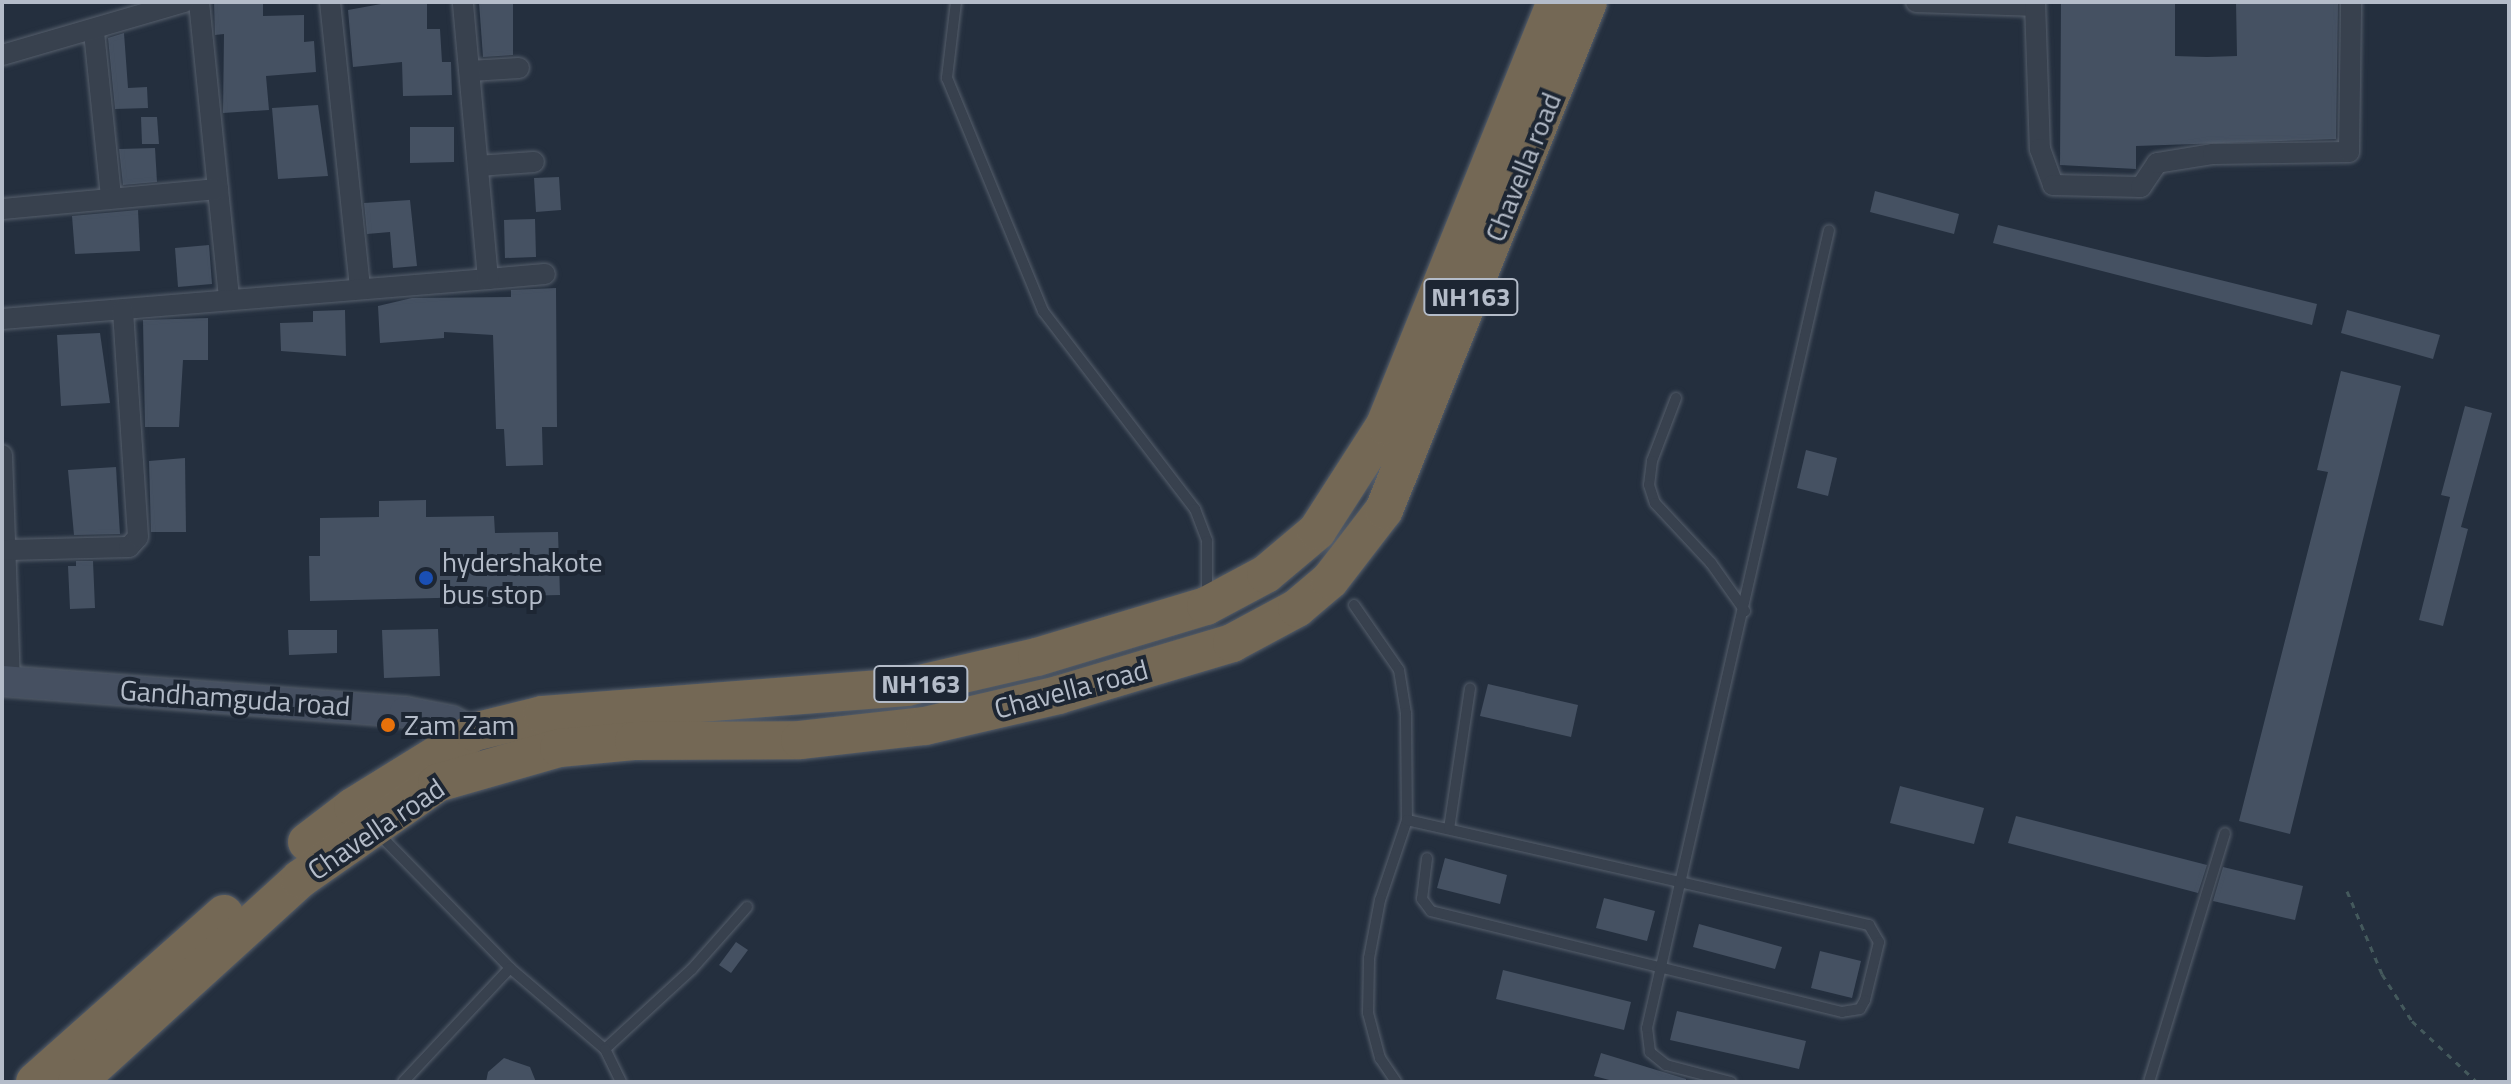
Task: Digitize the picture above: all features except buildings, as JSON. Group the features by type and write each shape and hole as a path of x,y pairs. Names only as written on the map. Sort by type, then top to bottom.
{"highway":[{"name":"Chavella road","path":"35,1082 280,864 353,807 474,732 543,715 907,687 1037,657 1206,606 1266,574 1317,531 1385,425 1556,2"},
{"name":"Chavella road","path":"77,1082 300,879 437,783 494,764 559,748 634,741 800,740 925,726 1058,695 1232,643 1297,608 1330,580 1384,510 1588,2"}],"street":[{"path":"2,55 94,32 184,2"},
{"path":"199,2 229,299"},
{"path":"330,2 360,288"},
{"path":"463,2 488,279"},
{"path":"1916,2 2035,4 2040,149 2053,185 2141,187 2157,163 2213,154 2349,152 2351,2"},
{"path":"94,32 111,197"},
{"path":"470,71 519,68"},
{"path":"478,166 534,162"},
{"path":"2,209 218,189"},
{"path":"2,319 545,274"},
{"path":"8,550 129,547 138,537 123,309"},
{"path":"2,455 8,550 6,682"},
{"name":"Gandhamguda road","path":"6,682 390,711 451,721 474,732"},
{"path":"474,732 494,764"}],"lane":[{"path":"956,2 947,78 1043,311 1075,358 1195,509 1207,541 1206,606"},
{"path":"1731,1082 1666,1065 1650,1052 1647,1028 1745,611 1829,230"},
{"path":"1676,398 1652,461 1649,485 1655,503 1711,563 1745,611"},
{"path":"1354,605 1399,670 1409,753 1407,820 1380,900 1369,958 1368,1013 1380,1058 1396,1082"},
{"path":"1449,829 1470,689"},
{"path":"1407,820 1869,925 1879,942 1865,1000 1852,1013 1431,911 1422,899 1427,858"},
{"path":"372,826 510,968 605,1049 621,1082"},
{"path":"2149,1082 2225,833"},
{"path":"605,1049 692,969 747,907"},
{"path":"403,1082 510,968"}],"path":[{"path":"2347,891 2382,974 2412,1021 2477,1082"}],"place":[{"name":"hydershakote bus stop","path":"426,578"},
{"name":"Zam Zam","path":"388,725"}]}
